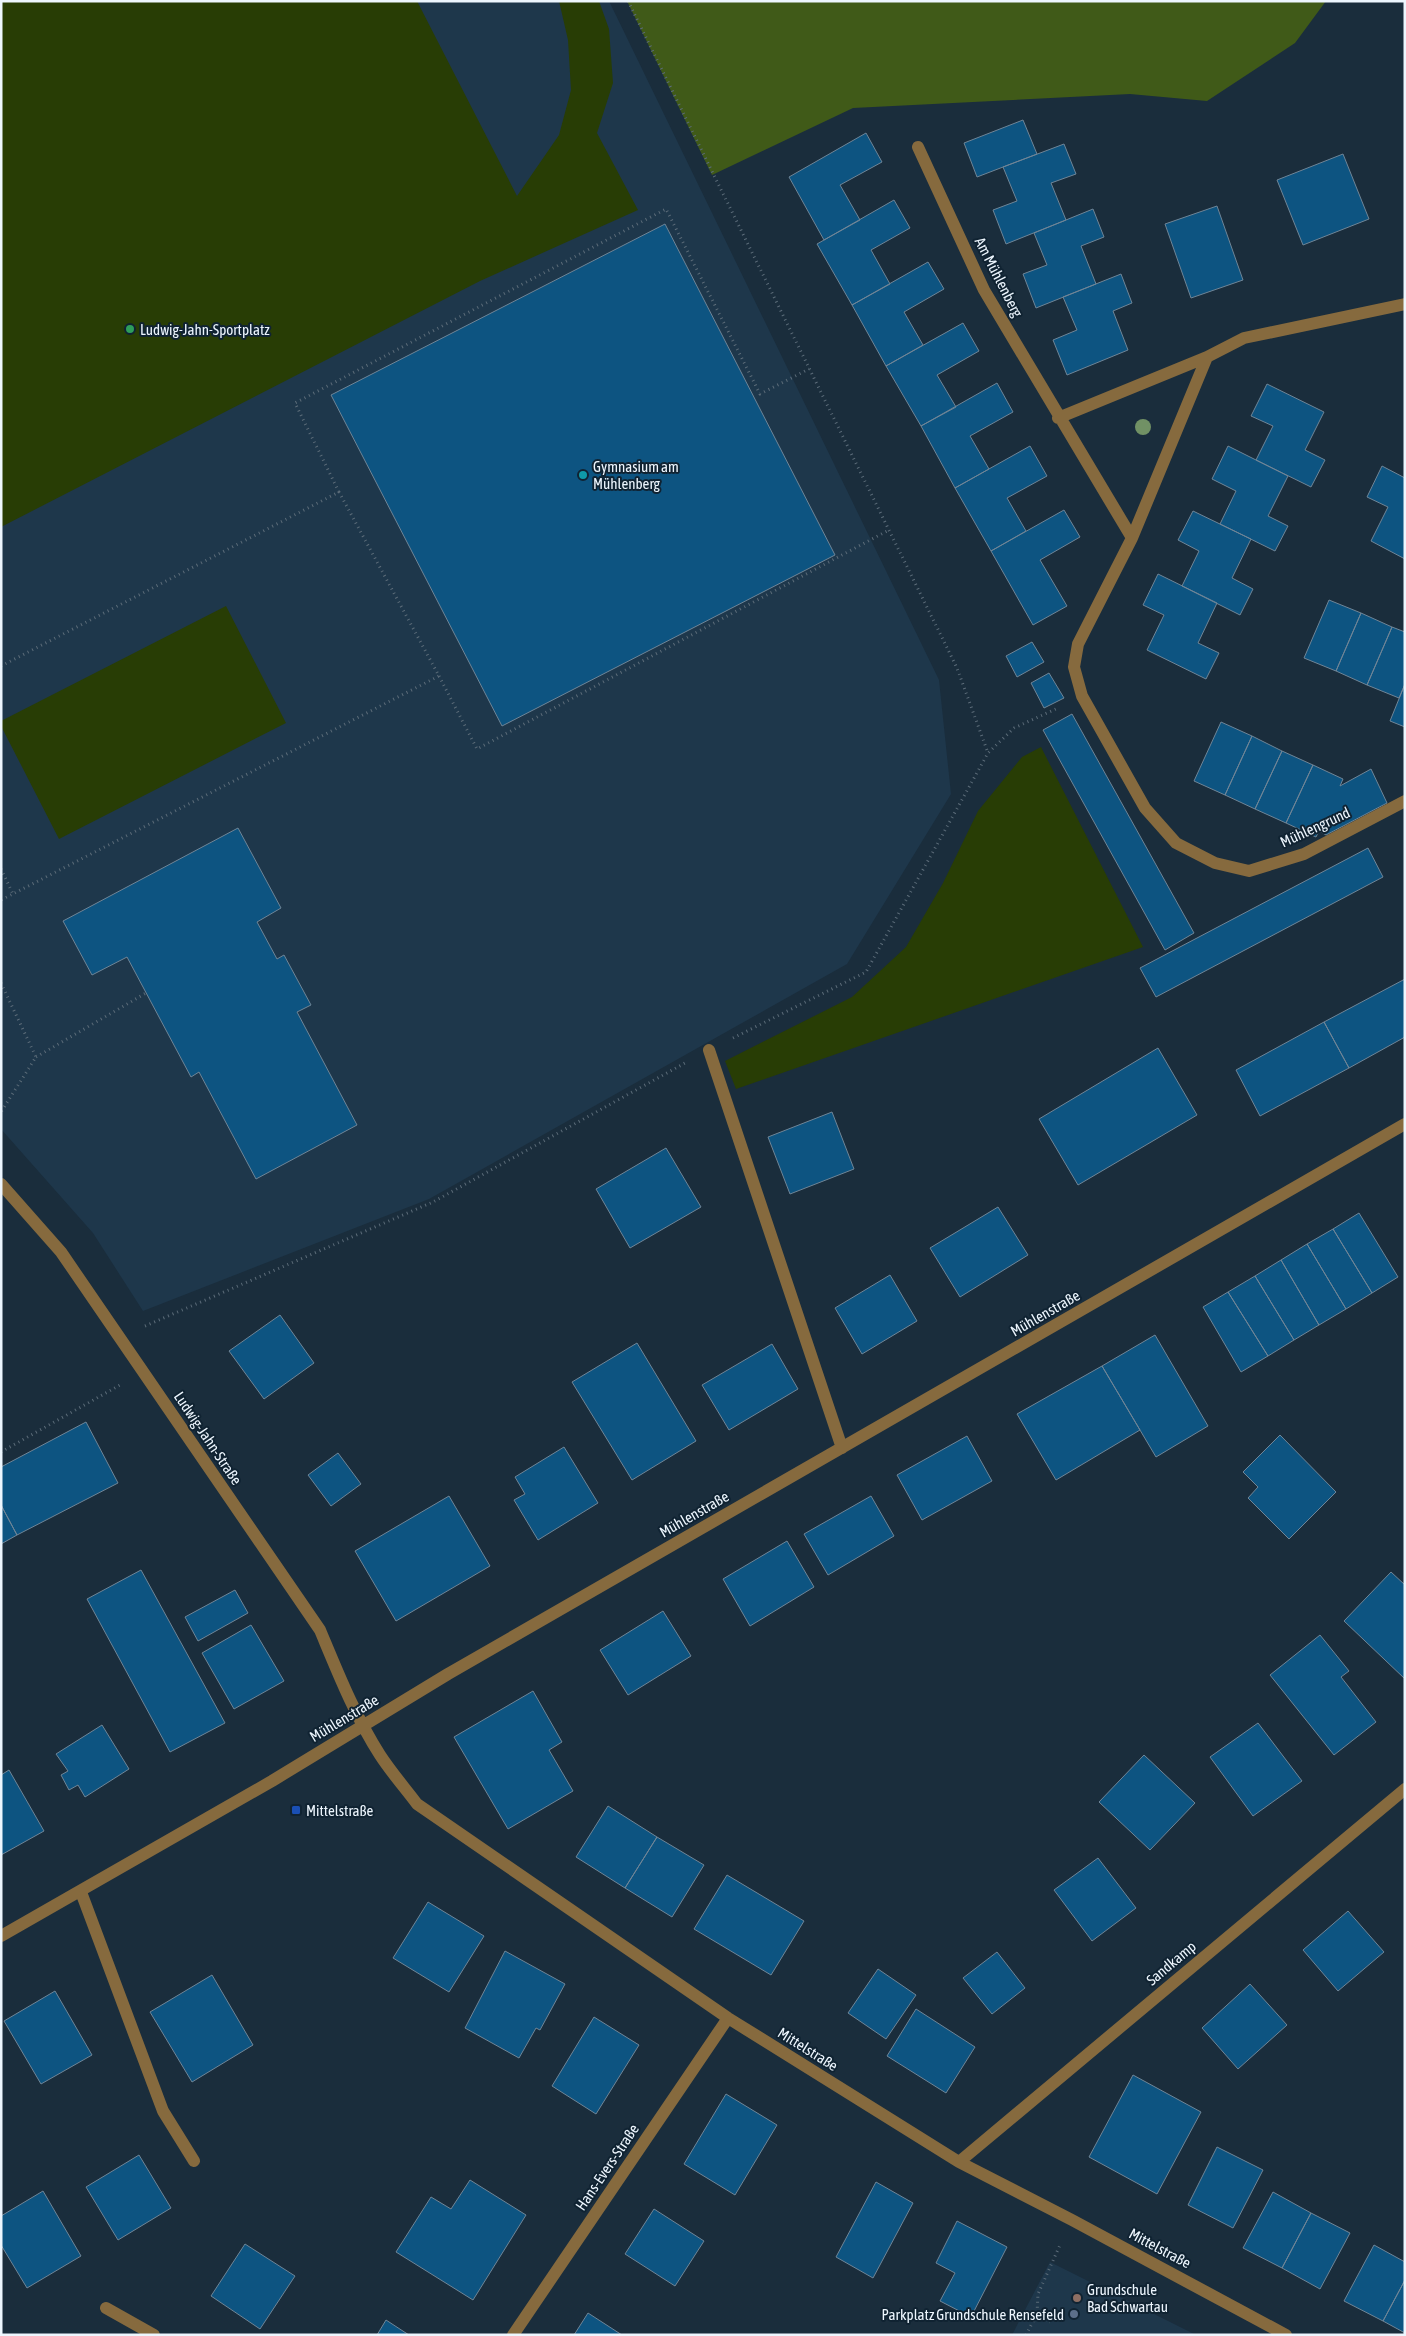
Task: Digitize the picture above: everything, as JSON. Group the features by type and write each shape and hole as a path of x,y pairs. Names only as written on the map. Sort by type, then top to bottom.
{"street":[{"name":"Am Mühlenberg","path":"918,147 984,290 1058,418 1132,538"},
{"path":"1058,418 1207,356 1244,338 1405,304"},
{"path":"1082,696 1074,668 1078,644 1132,538 1207,356"},
{"name":"Mühlengrund","path":"1082,696 1145,808 1176,843 1215,863 1249,871 1304,854 1405,801"},
{"path":"710,1050 842,1448"},
{"name":"Mühlenstraße","path":"1,1936 81,1892 457,1669 1405,1124"},
{"name":"Ludwig-Jahn-Straße","path":"1,1184 61,1252 320,1630 346,1694 363,1726"},
{"name":"Mittelstraße","path":"363,1726 380,1756 417,1804 728,2018 958,2162 1072,2220 1286,2335"},
{"name":"Sandkamp","path":"958,2162 1405,1790"},
{"path":"81,1892 163,2111 194,2161"},
{"name":"Hans-Evers-Straße","path":"513,2335 728,2018"},
{"path":"106,2308 154,2335"}],"path":[{"path":"628,1 958,668 988,753"},
{"path":"809,369 760,394 666,209 295,403 340,492 477,749 889,530"},
{"path":"1,666 340,492"},
{"path":"1,900 439,676"},
{"path":"120,1338 433,1202 710,1050 866,972 988,753 1014,728 1082,696"},
{"path":"1,870 14,894"},
{"path":"1,983 36,1057"},
{"path":"1,1112 36,1057 146,993"},
{"path":"1,1452 143,1372"},
{"path":"1026,2335 1037,2314 1038,2294 1072,2220"},
{"path":"1037,2314 1050,2322"}],"shaded area":[{"path":"1,1 609,1 939,680 951,794 847,964 429,1199 143,1311 93,1233 1,1129"},
{"name":"Grundschule Bad Schwartau","path":"1050,2262 1196,2335 1012,2335"}],"green space":[{"name":"Ludwig-Jahn-Sportplatz","path":"1,1 417,1 517,196 559,135 571,90 568,40 559,1 599,1 609,29 613,83 597,133 638,210 480,281 1,527"},
{"path":"627,1 1326,1 1295,43 1207,101 1130,94 853,108 712,175"},
{"path":"226,606 286,723 59,839 1,726 1,721"},
{"path":"1041,747 1143,947 736,1089 725,1061 852,997 906,947 943,883 978,811 1022,757"}],"building":[{"path":"1023,120 1037,154 977,177 964,143"},
{"path":"866,133 882,162 840,185 860,220 824,240 789,177"},
{"path":"1064,144 1076,174 1051,183 1066,220 1006,244 993,210 1017,201 1003,167"},
{"path":"1343,154 1369,219 1303,245 1277,180"},
{"path":"894,200 910,228 871,250 890,284 852,305 817,244"},
{"path":"1217,206 1243,280 1191,298 1165,224"},
{"path":"1093,209 1104,237 1081,246 1096,284 1036,308 1023,274 1047,265 1034,233"},
{"name":"Gymnasium am Mühlenberg","path":"665,224 835,555 502,726 331,395"},
{"path":"928,262 944,289 904,312 923,345 886,366 852,305"},
{"path":"1121,274 1132,303 1113,311 1128,350 1067,375 1053,340 1077,330 1063,297"},
{"path":"963,323 979,351 937,375 956,407 921,426 886,366"},
{"path":"997,383 1013,412 970,436 989,469 955,488 921,426"},
{"path":"1267,384 1324,412 1305,450 1325,460 1311,487 1256,460 1273,426 1251,416"},
{"path":"1030,446 1047,476 1007,498 1026,531 991,551 955,488"},
{"path":"1228,446 1288,476 1268,516 1288,526 1275,551 1220,524 1236,491 1212,479"},
{"path":"1382,466 1405,478 1405,559 1371,541 1388,507 1367,497"},
{"path":"1064,510 1080,537 1040,560 1067,606 1033,625 991,551"},
{"path":"1193,511 1251,539 1232,578 1253,589 1240,615 1182,586 1199,551 1178,540"},
{"path":"1158,574 1217,603 1198,643 1219,653 1206,679 1147,650 1164,615 1143,605"},
{"path":"1329,600 1361,613 1336,671 1304,658"},
{"path":"1361,613 1392,627 1367,685 1336,671"},
{"path":"1392,627 1405,632 1405,684 1399,698 1367,685"},
{"path":"1032,642 1044,662 1017,677 1006,656"},
{"path":"1049,673 1064,698 1044,708 1031,683"},
{"path":"1405,684 1405,727 1390,721"},
{"path":"1072,714 1194,933 1165,950 1043,730"},
{"path":"1221,722 1252,736 1225,795 1194,781"},
{"path":"1252,736 1282,751 1255,809 1225,795"},
{"path":"1282,751 1313,765 1286,823 1255,809"},
{"path":"1313,765 1343,779 1340,786 1371,769 1387,803 1326,835 1319,831 1316,837 1286,823"},
{"path":"238,828 281,908 257,922 277,959 284,955 311,1005 297,1012 357,1125 256,1179 199,1072 191,1077 127,957 92,975 63,921"},
{"path":"1368,848 1383,877 1156,997 1140,968"},
{"path":"1405,979 1405,1037 1349,1068 1324,1022"},
{"path":"1324,1022 1349,1068 1260,1116 1236,1070"},
{"path":"1158,1048 1197,1115 1078,1185 1039,1119"},
{"path":"832,1112 854,1169 790,1194 768,1137"},
{"path":"666,1148 701,1207 630,1248 596,1189"},
{"path":"998,1207 1028,1255 960,1297 930,1248"},
{"path":"1359,1213 1398,1277 1372,1293 1333,1229"},
{"path":"1333,1229 1372,1293 1346,1309 1307,1244"},
{"path":"1307,1244 1346,1309 1319,1325 1281,1260"},
{"path":"1281,1260 1319,1325 1294,1340 1255,1276"},
{"path":"890,1275 917,1321 862,1354 835,1308"},
{"path":"1255,1276 1294,1340 1268,1356 1228,1292"},
{"path":"1228,1292 1268,1356 1241,1372 1203,1307"},
{"path":"280,1315 314,1363 264,1399 229,1351"},
{"path":"1155,1335 1208,1426 1156,1457 1102,1366"},
{"path":"637,1343 696,1441 632,1480 572,1382"},
{"path":"772,1344 798,1389 729,1430 702,1385"},
{"path":"1102,1366 1140,1430 1056,1480 1017,1414"},
{"path":"86,1422 118,1483 17,1535 1,1505 1,1467"},
{"path":"1280,1435 1336,1492 1289,1539 1248,1498 1258,1487 1243,1472"},
{"path":"967,1436 992,1481 922,1520 897,1475"},
{"path":"564,1447 598,1503 538,1540 514,1500 525,1494 515,1477"},
{"path":"338,1453 361,1484 331,1506 308,1475"},
{"path":"449,1496 490,1566 396,1621 355,1551"},
{"path":"871,1496 894,1536 828,1575 804,1534"},
{"path":"1,1505 17,1535 1,1544"},
{"path":"787,1541 814,1587 750,1626 723,1579"},
{"path":"141,1570 225,1723 170,1752 87,1599"},
{"path":"1391,1572 1405,1585 1405,1679 1344,1621"},
{"path":"235,1590 248,1613 198,1641 185,1617"},
{"path":"663,1611 691,1656 628,1695 600,1650"},
{"path":"251,1625 284,1681 234,1709 202,1653"},
{"path":"1320,1635 1349,1671 1341,1677 1376,1722 1334,1755 1270,1675"},
{"path":"533,1691 562,1742 549,1750 573,1791 508,1829 454,1737"},
{"path":"1258,1723 1302,1781 1253,1816 1210,1757"},
{"path":"102,1725 129,1769 85,1797 78,1785 69,1790 61,1775 68,1771 56,1754"},
{"path":"1144,1755 1195,1803 1150,1850 1099,1802"},
{"path":"9,1770 44,1831 1,1855 1,1775"},
{"path":"608,1806 657,1837 625,1888 576,1857"},
{"path":"657,1837 704,1865 672,1917 625,1888"},
{"path":"1098,1858 1136,1908 1092,1941 1054,1890"},
{"path":"727,1875 804,1921 771,1975 694,1929"},
{"path":"428,1902 484,1936 449,1992 393,1958"},
{"path":"1348,1911 1384,1952 1338,1991 1303,1950"},
{"path":"505,1951 565,1984 540,2030 536,2028 519,2058 465,2028"},
{"path":"997,1952 1025,1988 992,2014 963,1978"},
{"path":"878,1969 916,1995 886,2039 848,2013"},
{"path":"212,1975 253,2045 192,2082 150,2012"},
{"path":"1250,1984 1287,2025 1238,2069 1202,2028"},
{"path":"55,1991 92,2055 41,2084 4,2021"},
{"path":"916,2009 975,2047 946,2093 887,2056"},
{"path":"594,2017 639,2045 596,2114 552,2086"},
{"path":"1133,2075 1201,2112 1157,2194 1089,2157"},
{"path":"726,2094 777,2125 735,2195 684,2164"},
{"path":"1217,2147 1263,2170 1233,2228 1188,2205"},
{"path":"139,2155 171,2208 118,2240 86,2187"},
{"path":"470,2180 526,2215 473,2300 396,2252 431,2197 451,2209"},
{"path":"876,2182 913,2203 873,2278 836,2257"},
{"path":"43,2191 81,2256 27,2288 1,2245 1,2216"},
{"path":"1273,2192 1311,2213 1282,2268 1243,2248"},
{"path":"654,2209 704,2241 675,2286 625,2254"},
{"path":"1311,2213 1350,2233 1320,2289 1282,2268"},
{"path":"957,2221 1007,2247 971,2317 940,2301 955,2273 936,2263"},
{"path":"245,2244 295,2276 260,2329 211,2296"},
{"path":"1374,2245 1405,2262 1405,2280 1383,2321 1344,2301"},
{"path":"1405,2280 1405,2333 1383,2321"},
{"path":"588,2313 622,2335 574,2335"},
{"path":"386,2320 409,2335 377,2335"}],"place":[{"name":"Ludwig-Jahn-Sportplatz","path":"130,329"},
{"name":"Gymnasium am Mühlenberg","path":"583,475"},
{"name":"Mittelstraße","path":"296,1810"},
{"name":"Grundschule Bad Schwartau","path":"1077,2298"},
{"name":"Parkplatz Grundschule Rensefeld","path":"1074,2314"}]}
